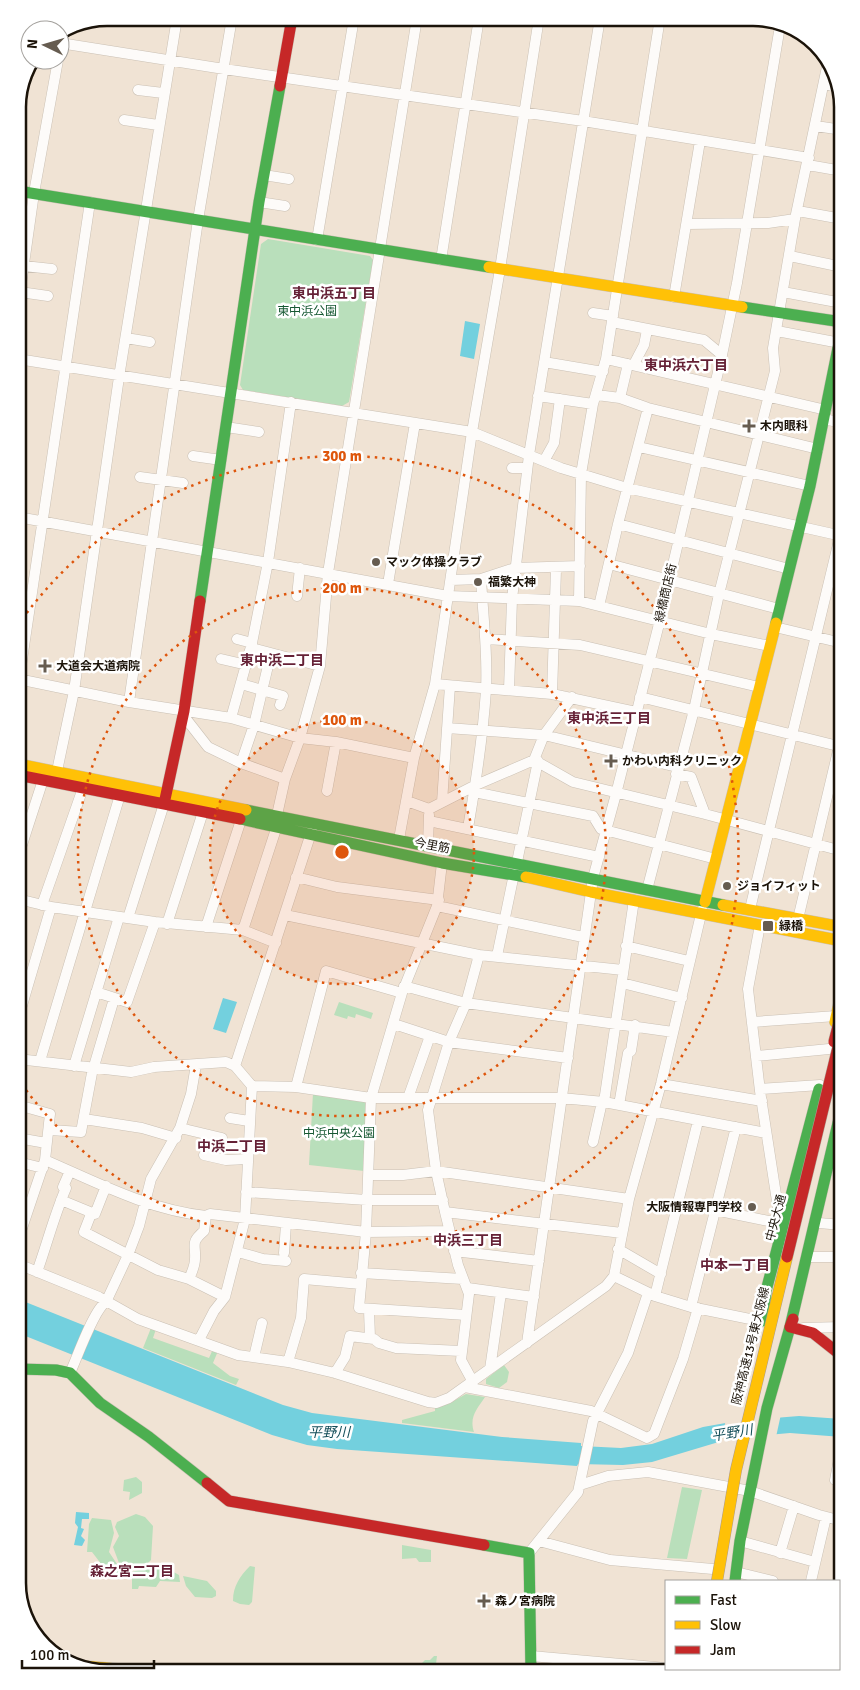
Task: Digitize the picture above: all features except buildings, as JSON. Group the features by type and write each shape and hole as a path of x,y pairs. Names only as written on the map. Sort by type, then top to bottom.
{"main road":[{"path":"165,799 184,713 255,229 291,26"},
{"path":"26,192 558,279 834,321"},
{"path":"705,902 810,486 834,372"},
{"name":"今里筋","path":"26,765 57,771 165,799 313,828 399,839 705,902 834,925"},
{"name":"今里筋","path":"26,777 120,795 165,799 203,812 241,820 277,821"},
{"name":"今里筋","path":"313,828 442,863 514,874 590,892 834,939"},
{"path":"763,1322 766,1291 834,1031"},
{"name":"中央大通","path":"711,1580 734,1451 763,1322 834,1033"},
{"name":"阪神高速13号東大阪線","path":"717,1580 736,1470 834,1064"},
{"name":"阪神高速13号東大阪線","path":"733,1578 747,1473 834,1115"},
{"path":"733,1578 767,1408 790,1327 834,1140"},
{"path":"790,1327 799,1303 834,1160"},
{"path":"790,1327 803,1328 822,1338 834,1349"},
{"path":"26,1369 56,1370 70,1373 100,1403 149,1438 226,1500 239,1504 529,1553 531,1664"}],"street":[{"path":"57,771 74,691 119,377 175,26"},
{"path":"129,702 198,220 231,26"},
{"path":"317,240 353,26"},
{"path":"243,930 277,821 285,778 300,738 320,666 328,573 416,26"},
{"path":"441,260 478,26"},
{"path":"399,839 414,758 435,684 472,432 500,269 538,26"},
{"path":"509,690 512,599 527,468 599,26"},
{"path":"580,601 581,474 595,399 606,359 659,26"},
{"name":"緑橋商店街","path":"526,1343 550,1186 590,892 660,620 716,385 732,306 779,31"},
{"path":"70,46 583,121 759,150 834,169"},
{"path":"26,251 34,193 56,70"},
{"path":"647,890 694,710 719,594 775,371 774,348 783,292 826,73"},
{"path":"824,84 831,85"},
{"path":"138,90 163,94"},
{"path":"124,120 158,125"},
{"path":"816,126 834,129"},
{"path":"674,297 700,141"},
{"path":"264,175 288,179"},
{"path":"26,627 67,366 90,202"},
{"path":"260,202 285,206"},
{"path":"687,224 768,223 797,215 834,218"},
{"path":"790,256 834,265"},
{"path":"26,266 52,269"},
{"path":"783,292 834,302"},
{"path":"26,293 48,296"},
{"path":"593,313 647,330 704,340 722,355"},
{"path":"620,398 631,364 644,345 647,330"},
{"path":"777,331 834,342"},
{"path":"126,338 150,342"},
{"path":"606,359 768,397 834,419"},
{"path":"26,360 67,366 119,377 291,402 472,432 544,461 628,488 739,514 834,533"},
{"path":"544,362 603,372"},
{"path":"538,396 560,399 620,398 648,408 818,449"},
{"path":"544,461 554,443 560,399"},
{"path":"231,718 252,646 268,562 291,402"},
{"path":"599,606 648,408"},
{"path":"388,584 415,423"},
{"path":"226,427 259,432"},
{"path":"639,447 698,462 810,486"},
{"path":"193,456 221,460"},
{"path":"512,468 527,468"},
{"path":"140,477 183,483"},
{"path":"26,519 448,596 482,599 580,601 710,634 770,646"},
{"path":"618,524 789,569"},
{"path":"609,564 669,582 779,610"},
{"path":"750,909 834,564"},
{"path":"451,580 481,579 515,568 580,566"},
{"path":"297,596 300,568"},
{"path":"552,694 556,568"},
{"path":"468,828 475,788 486,689 486,639 481,579"},
{"path":"775,627 834,641"},
{"path":"237,639 272,653 320,666"},
{"path":"486,639 555,642 606,650 759,686"},
{"path":"241,763 254,725 261,689 272,653"},
{"path":"221,659 247,665"},
{"path":"26,682 184,713 231,718 300,738 336,742 414,758"},
{"path":"241,684 283,696 280,705"},
{"path":"435,684 552,694 636,712"},
{"path":"442,802 450,686"},
{"path":"517,862 536,760 544,735 572,697"},
{"path":"640,697 834,745"},
{"path":"184,713 208,747 241,763 285,778"},
{"path":"448,728 544,735 626,754 677,771 691,777 705,814"},
{"path":"327,791 336,742"},
{"path":"407,802 429,809 536,760"},
{"path":"536,760 573,782 616,794 705,814 834,849"},
{"path":"798,919 834,776"},
{"path":"26,832 43,780"},
{"path":"26,988 47,906 83,788"},
{"path":"475,788 593,816 601,828 606,830 659,842 716,859"},
{"path":"40,1061 120,795"},
{"path":"74,1066 96,992 165,799"},
{"path":"428,845 429,809"},
{"path":"168,924 203,812"},
{"path":"206,927 241,820"},
{"path":"429,821 599,857"},
{"path":"235,1066 313,828"},
{"path":"442,863 438,903 403,990 372,1098 366,1232 359,1308 466,1315"},
{"path":"497,956 514,874"},
{"path":"296,877 337,887 438,903 583,937"},
{"path":"593,1142 603,1102 634,900"},
{"path":"26,902 168,924 243,930 276,943"},
{"path":"26,1267 138,1318 238,1355 288,1362 335,1373 428,1402 441,1402 469,1385 606,1286 614,1276 618,1249 630,1198 661,1084 689,961 705,902"},
{"path":"285,915 479,955 623,970"},
{"path":"96,992 128,1002 155,922"},
{"path":"760,925 748,989 766,1132 779,1214 784,1226"},
{"path":"626,946 689,961"},
{"path":"469,1385 462,1366 461,1351 466,1315 465,1284 454,1251 436,1171 428,1110 430,1098 449,1042 466,1003 479,955"},
{"path":"296,1087 326,971 466,1003 635,1025 673,1032"},
{"path":"622,984 682,998"},
{"path":"50,1130 81,1132 95,1067 114,999"},
{"path":"752,1022 834,1014"},
{"path":"394,1024 449,1042 568,1058"},
{"path":"619,1105 625,1063 628,1052 631,1051 635,1025"},
{"path":"408,1098 430,1036"},
{"path":"757,1056 829,1049"},
{"path":"26,1060 131,1072 154,1067 226,1062 235,1066 252,1086 245,1219 238,1252 225,1296 214,1311 199,1340"},
{"path":"70,1373 90,1326 102,1304 106,1302 128,1255 146,1202 150,1179 178,1133 192,1094 196,1065"},
{"path":"661,1084 762,1101"},
{"path":"760,1089 820,1085"},
{"path":"252,1086 296,1087 372,1098 562,1098 603,1102 766,1132"},
{"path":"26,1107 50,1114 50,1130 46,1143 44,1164 26,1217"},
{"path":"230,1118 249,1121"},
{"path":"84,1119 222,1138 222,1145 248,1147"},
{"path":"529,1553 575,1499 596,1415 628,1353 661,1274 698,1121"},
{"path":"469,1385 591,1411 647,1438 654,1434 683,1359 715,1210 736,1127"},
{"path":"26,1141 46,1143"},
{"path":"204,1155 226,1160 248,1159"},
{"path":"26,1163 44,1164 70,1171 146,1202 179,1213 206,1216 210,1214 366,1232 450,1231"},
{"path":"37,1272 66,1188 63,1187 70,1171"},
{"path":"368,1175 403,1175 436,1171 630,1198"},
{"path":"106,1186 95,1214 92,1214 84,1232 125,1251 128,1255 158,1270 189,1279 225,1296"},
{"path":"246,1192 367,1200 443,1200"},
{"path":"61,1200 92,1214"},
{"path":"715,1210 773,1222 779,1214"},
{"path":"445,1212 622,1233"},
{"path":"189,1279 195,1262 194,1244 204,1231 206,1216"},
{"path":"819,1223 834,1224"},
{"path":"238,1252 263,1259 285,1257 286,1224"},
{"path":"618,1249 661,1274"},
{"path":"454,1251 539,1262"},
{"path":"810,1258 834,1257"},
{"path":"362,1273 465,1284 534,1297"},
{"path":"614,1276 652,1295 694,1307 790,1327"},
{"path":"288,1362 301,1318 304,1279 361,1284"},
{"path":"490,1369 501,1292"},
{"path":"369,1310 370,1338"},
{"path":"254,1357 262,1322"},
{"path":"803,1328 834,1327"},
{"path":"335,1373 345,1356 350,1336 370,1338 396,1348 461,1351"},
{"path":"580,1485 608,1476 648,1472 750,1491 834,1519"},
{"path":"780,1553 794,1506"},
{"path":"811,1580 826,1517"},
{"path":"539,1541 610,1560 713,1569"},
{"path":"740,1541 815,1562"},
{"path":"733,1578 760,1580"},
{"path":"531,1656 621,1664"}],"green space":[{"name":"東中浜公園","path":"268,239 370,256 373,260 349,402 342,406 243,390 240,385 261,244"},
{"path":"339,1002 373,1013 371,1019 356,1014 355,1018 348,1016 347,1019 334,1015"},
{"name":"中浜中央公園","path":"313,1093 367,1099 364,1171 309,1165"},
{"path":"151,1328 156,1329 153,1338 209,1358 213,1349 218,1351 213,1363 230,1376 239,1379 236,1385 143,1348"},
{"path":"504,1365 509,1372 507,1382 499,1388 486,1384 486,1379"},
{"path":"466,1394 485,1397 473,1417 474,1432 402,1423 402,1420 435,1411 435,1407 450,1403"},
{"path":"136,1477 142,1482 142,1493 129,1500 130,1492 123,1491 124,1480"},
{"path":"682,1487 702,1490 687,1559 667,1558"},
{"path":"136,1514 145,1517 153,1526 151,1560 140,1568 132,1569 119,1563 113,1547 119,1536 115,1527 117,1522"},
{"path":"92,1518 111,1520 114,1533 109,1552 119,1567 130,1573 129,1579 112,1578 92,1552 87,1552 89,1524"},
{"path":"402,1545 431,1550 431,1562 419,1562 416,1558 402,1559"},
{"path":"161,1565 179,1575 180,1582 160,1581 156,1587 139,1586 138,1589 132,1589 132,1572 152,1566 156,1569"},
{"path":"250,1566 255,1567 252,1602 249,1605 240,1604 233,1601 234,1591 240,1578"},
{"path":"183,1576 207,1581 216,1591 216,1596 212,1598 195,1597 186,1586"},
{"path":"437,1656 436,1664 421,1664 425,1660 430,1660"}],"water":[{"path":"465,321 480,324 474,359 460,356"},
{"path":"223,998 237,1002 226,1033 213,1029"},
{"name":"平野川","path":"26,1302 283,1405 312,1413 502,1437 581,1443 581,1446 621,1448 652,1444 703,1427 737,1421 799,1416 834,1418 834,1436 790,1433 732,1438 652,1462 623,1465 578,1464 577,1466 337,1449 307,1445 272,1435 26,1336"},
{"path":"76,1512 89,1513 89,1519 82,1519 81,1528 84,1529 81,1536 85,1540 82,1546 74,1545 78,1527 75,1523"}],"pier":[{"path":"781,1414 776,1437 720,1443 726,1420"}],"traffic: fast":[{"path":"200,601 259,202 280,86"},
{"path":"26,192 489,267"},
{"path":"742,307 834,321"},
{"path":"776,623 810,486 834,368"},
{"path":"246,810 723,905"},
{"path":"240,819 442,863 526,877"},
{"path":"763,1321 766,1291 819,1089"},
{"path":"735,1580 740,1541 767,1408 790,1327 834,1140"},
{"path":"26,1369 56,1370 70,1373 100,1403 149,1437 207,1483"},
{"path":"484,1545 529,1553 531,1664"}],"traffic: slow":[{"path":"489,267 742,307"},
{"path":"705,902 776,623"},
{"path":"26,766 246,810"},
{"path":"526,877 591,892 834,939"},
{"path":"723,905 834,926"},
{"path":"717,1580 736,1470 787,1257"}],"traffic: jam":[{"path":"280,86 291,26"},
{"path":"164,804 184,711 200,601"},
{"path":"26,777 240,819"},
{"path":"787,1257 834,1064"},
{"path":"793,1319 790,1327 813,1333 834,1350"},
{"path":"207,1483 229,1501 484,1545"}],"place":[{"name":"木内眼科","path":"749,426"},
{"name":"マック体操クラブ","path":"376,562"},
{"name":"福繁大神","path":"478,582"},
{"name":"大道会大道病院","path":"45,666"},
{"name":"かわい内科クリニック","path":"611,761"},
{"name":"ジョイフィット","path":"727,886"},
{"name":"緑橋","path":"768,926"},
{"name":"大阪情報専門学校","path":"752,1207"},
{"name":"森ノ宮病院","path":"484,1601"}],"district":[{"name":"東中浜五丁目","path":"334,293"},
{"name":"東中浜六丁目","path":"686,365"},
{"name":"東中浜二丁目","path":"282,660"},
{"name":"東中浜三丁目","path":"609,718"},
{"name":"中浜二丁目","path":"232,1146"},
{"name":"中浜三丁目","path":"468,1240"},
{"name":"中本一丁目","path":"735,1265"},
{"name":"森之宮二丁目","path":"132,1571"}]}
